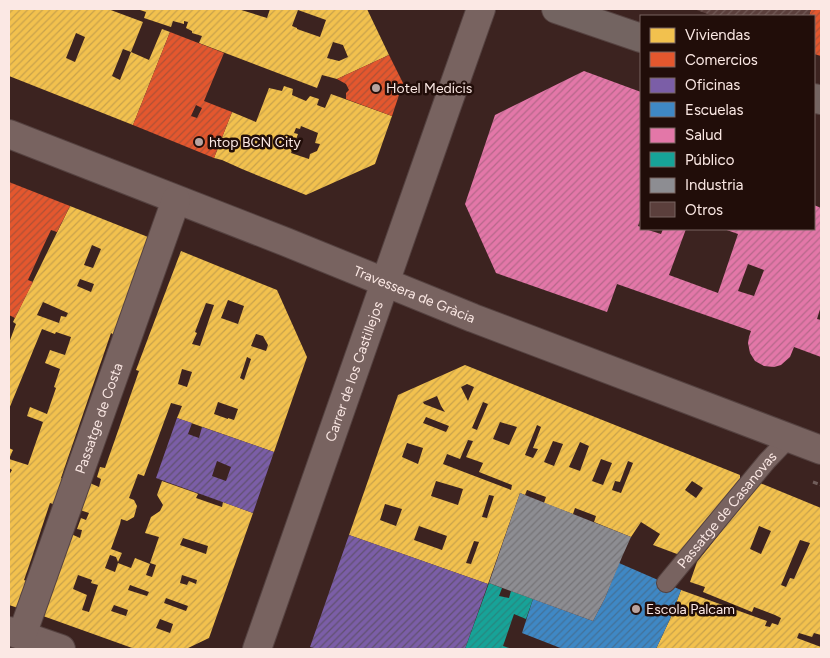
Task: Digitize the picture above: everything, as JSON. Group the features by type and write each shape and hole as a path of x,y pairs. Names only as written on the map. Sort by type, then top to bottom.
{"main road":[{"path":"556,9 640,38"}],"street":[{"name":"Carrer de los Castillejos","path":"258,649 444,112 482,9"},
{"name":"Travessera de Gràcia","path":"9,134 286,242 473,318 821,450"},
{"name":"Passatge de Costa","path":"15,633 176,200"},
{"path":"15,633 61,649"}],"lane":[{"name":"Passatge de Casanovas","path":"666,583 767,461 789,438"}],"building: Viviendas":[{"path":"9,9 108,9 143,22 131,52 149,60 162,29 170,32 133,125 9,76","holes":["76,33 85,37 75,62 66,58","123,49 131,52 120,80 112,76"]},
{"path":"137,9 238,9 267,18 270,9 367,9 389,55 337,79 322,75 317,88 199,43 202,36 192,33 192,31 186,28 188,22 184,21 184,24 173,21 171,27 144,18 146,12","holes":["298,10 326,20 320,37 292,26","333,42 343,45 348,57 339,61 327,58"]},
{"path":"284,86 293,89 292,95 306,101 310,96 319,99 317,105 325,108 331,94 392,116 375,164 306,195 214,158 232,112 256,122 269,88 282,91","holes":["301,126 318,133 315,143 320,144 317,151 310,154 309,159 291,153 298,134 294,133 296,128 300,129"]},
{"path":"70,206 148,237 114,335 111,333 61,478 70,481 61,507 50,503 24,580 34,584 24,610 9,605 9,475 12,470 9,468 9,459 28,465 43,422 27,416 30,407 47,414 60,369 45,363 50,350 65,355 71,337 42,329 9,409 9,343 16,324 13,322","holes":["92,245 101,249 93,268 84,265","80,279 94,284 91,292 77,286","43,302 68,313 66,317 61,316 59,323 37,315"]},
{"path":"181,251 277,290 307,357 274,452 177,418 182,406 171,403 144,476 138,474 129,498 134,500 137,506 134,517 127,521 121,519 111,549 122,553 118,562 116,557 110,555 105,568 115,572 118,563 131,568 135,558 150,564 146,575 152,577 156,565 150,563 159,537 145,533 151,517 160,511 163,505 157,495 162,481 198,494 196,498 222,507 223,502 253,513 209,638 186,649 135,649 43,616 71,534 80,538 82,530 77,529 81,518 86,520 89,513 80,510 90,483 99,487 101,479 97,477 100,467 105,468 139,371 136,370","holes":["228,300 244,306 238,324 221,318","206,303 214,305 200,346 192,344","256,334 263,336 268,345 266,351 251,346","247,357 251,359 244,380 240,378","182,369 192,372 187,387 178,384","218,402 238,409 234,420 214,414","183,538 208,546 206,554 180,545","78,575 92,580 91,583 98,585 89,612 82,610 87,595 73,589","182,575 197,580 196,584 189,581 187,585 180,583","130,585 149,592 147,596 128,590","166,598 188,606 186,611 164,603","114,605 128,610 126,616 111,611","160,619 173,624 170,633 156,628"]},
{"path":"465,365 740,475 740,482 685,557 653,545 660,534 641,522 631,537 594,522 596,516 575,508 573,514 544,503 546,497 527,490 525,495 520,493 488,584 349,535 398,395","holes":["467,384 474,387 468,401 461,387","437,396 445,412 424,404 423,402","483,402 488,404 477,430 472,428","426,417 449,426 446,432 423,423","500,422 517,427 509,445 493,439","537,425 541,427 533,448 538,449 533,458 525,455","468,440 473,441 466,457 483,463 479,472 512,485 511,490 443,464 447,454 460,459","553,441 563,444 554,466 544,462","580,442 589,446 580,471 569,467","407,443 423,448 418,464 402,457","601,459 612,463 603,485 592,481","628,461 633,463 621,493 612,490 615,481 620,482","436,481 463,489 458,505 431,496","692,481 703,488 696,498 685,490","489,495 494,496 487,518 482,517","385,504 402,509 396,526 380,520","419,526 447,536 442,550 414,540","474,541 479,542 471,564 466,563"]},
{"path":"9,448 13,450 9,459"},
{"path":"760,483 821,508 821,635 814,633 812,637 799,633 797,638 821,647 821,649 656,649 681,590 767,621 765,626 770,627 772,623 778,625 781,618 775,615 754,607 752,612 703,592 705,587 690,582 697,562","holes":["759,526 771,531 761,554 750,549","800,540 810,543 794,579 790,578 786,587 781,585"]}],"building: Comercios":[{"path":"811,9 821,9 821,56 815,54 815,15 809,15"},
{"path":"170,32 224,53 204,101 232,112 214,158 133,125","holes":["196,105 202,108 197,118 191,116"]},
{"path":"389,55 403,83 392,116 346,99 346,93 349,90 346,84 337,79"},
{"path":"9,182 70,206 57,232 51,230 28,280 33,282 15,318 9,315"}],"building: Oficinas":[{"path":"177,418 192,423 188,434 199,438 202,427 274,452 253,513 156,478","holes":["217,461 231,467 226,481 212,476"]},
{"path":"349,535 488,584 465,649 317,649 310,647"}],"building: Escuelas":[{"name":"Escola Palcam","path":"619,563 681,590 656,649 563,649 522,633 533,599 593,621 605,598"}],"building: Salud":[{"path":"584,71 640,92 640,220 638,226 640,230 648,230 661,234 663,230 686,230 669,275 718,293 738,234 727,230 815,230 815,205 821,208 821,306 817,319 821,320 821,357 794,347 790,357 781,365 774,367 764,366 755,361 750,353 748,343 751,331 617,284 607,312 496,273 465,204 495,115","holes":["748,264 764,270 754,296 738,291"]}],"building: Público":[{"path":"489,583 502,588 499,596 509,598 511,591 533,599 526,619 514,614 503,646 512,649 465,649"}],"building: Industria":[{"path":"520,493 631,537 593,621 489,583"}],"building: Otros":[{"path":"694,9 811,9 809,15 710,15"}],"place":[{"name":"Hotel Medicis","path":"376,88"},
{"name":"htop BCN City","path":"199,142"},
{"name":"Escola Palcam","path":"636,609"}]}
